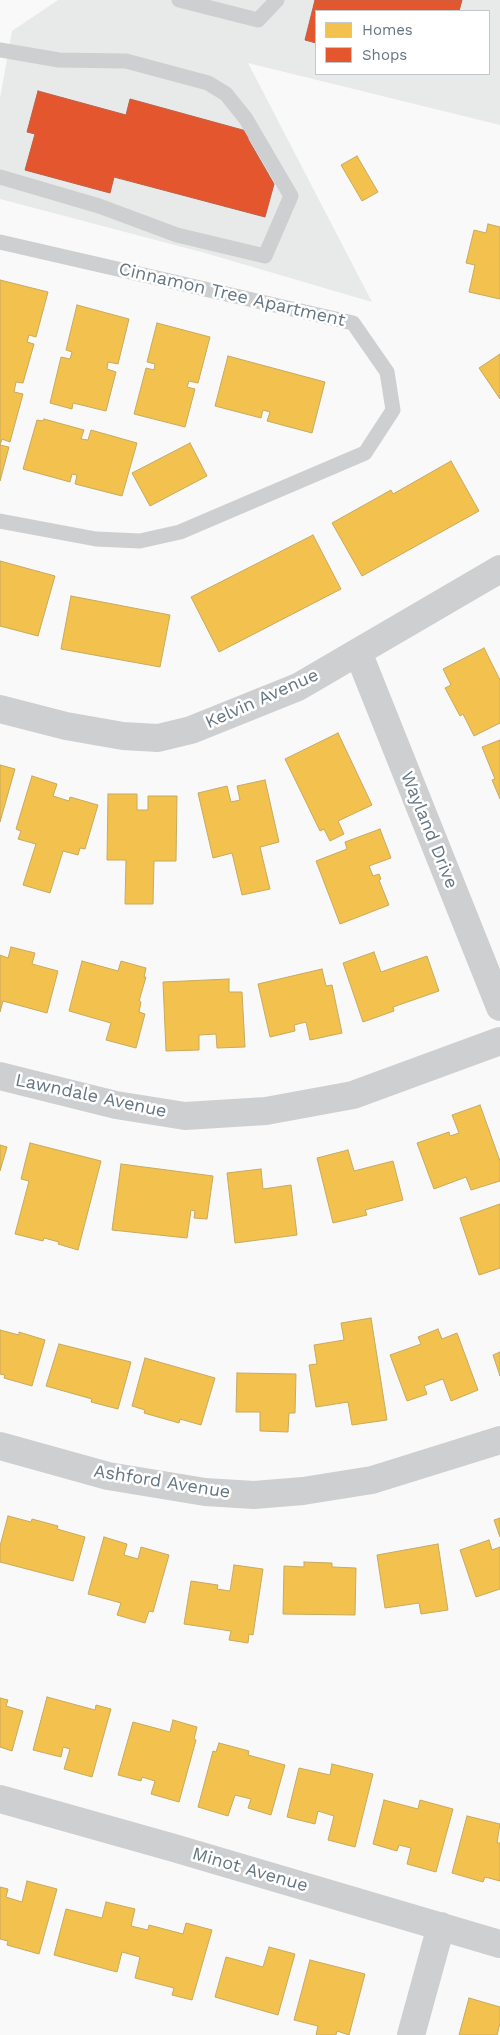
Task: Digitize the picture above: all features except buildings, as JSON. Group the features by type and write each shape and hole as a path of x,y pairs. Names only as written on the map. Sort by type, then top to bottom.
{"street":[{"name":"Kelvin Avenue","path":"0,709 66,726 123,736 158,738 191,730 298,687 500,568"},
{"name":"Wayland Drive","path":"358,652 500,1007"},
{"name":"Lawndale Avenue","path":"0,1076 116,1106 185,1116 266,1111 352,1095 500,1041"},
{"name":"Ashford Avenue","path":"0,1446 108,1476 205,1492 254,1495 303,1491 372,1480 500,1440"},
{"name":"Minot Avenue","path":"0,1799 500,1944"},
{"path":"411,2035 441,1926"}],"lane":[{"path":"179,0 258,20 277,0"},
{"path":"0,50 60,60 126,61 208,83 226,94 246,119 291,196 265,256 177,235 99,206 0,177"},
{"name":"Cinnamon Tree Apartment","path":"0,242 352,322 387,372 393,410 366,453 180,532 140,541 96,539 0,521"}],"shaded area":[{"path":"58,0 500,0 500,125 248,63 372,302 205,253 0,199 0,98 12,31"}]}
